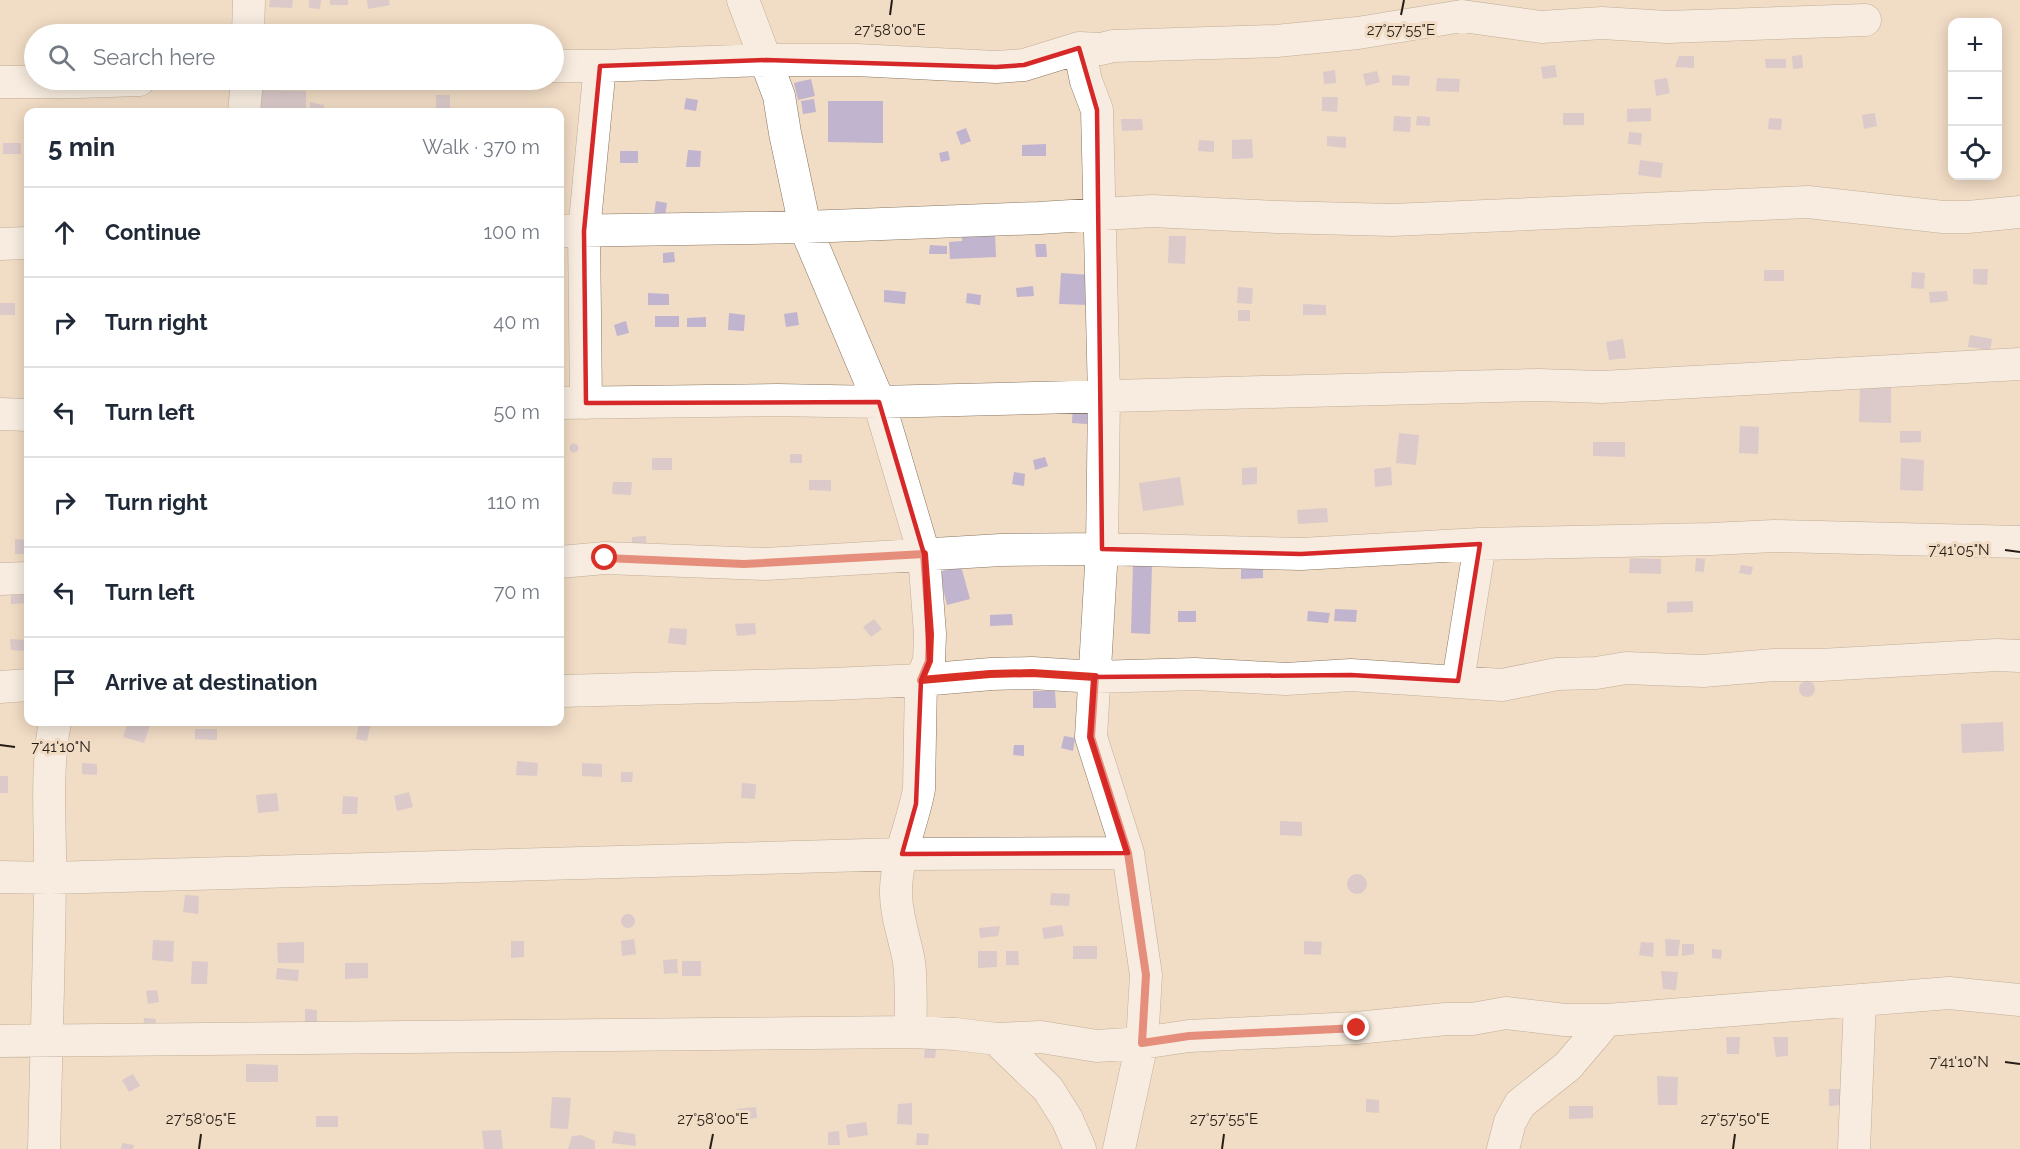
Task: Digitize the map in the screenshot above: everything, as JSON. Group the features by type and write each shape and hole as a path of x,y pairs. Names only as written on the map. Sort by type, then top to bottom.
{"street":[{"path":"248,24 249,0"},
{"path":"743,0 779,96 806,227 879,402 924,554 930,634 929,661 921,680 916,804 902,854 896,889 901,928 909,963 911,1032"},
{"path":"564,66 766,60 856,60 996,67 1024,64 1079,48 1276,41 1358,33 1462,16 1541,27 1602,23 1667,27 1865,20"},
{"path":"1079,48 1086,81 1097,110 1101,214 1104,396 1102,549 1091,737 1128,853 1146,975 1142,1043 1119,1149"},
{"path":"600,66 572,231 573,403 777,400 879,402 1538,385 1602,387 2020,364"},
{"path":"0,82 24,82"},
{"path":"244,108 246,90"},
{"path":"572,231 806,227 1039,219 1152,211 1277,218 1392,220 1808,202 1943,217 2020,212"},
{"path":"0,244 24,243"},
{"path":"0,414 24,414"},
{"path":"564,562 605,558 766,564 1001,550 1102,549 1301,554 1480,544 1774,536 2020,542"},
{"path":"1458,681 1480,544"},
{"path":"0,579 24,578"},
{"path":"564,691 832,684 1022,673 1095,677 1195,674 1286,679 1351,675 1502,685 1557,674 1596,673 1626,668 1703,671 1774,665 1821,665 1997,655 2020,656"},
{"path":"0,687 24,685"},
{"path":"44,1149 50,878 49,788 54,726"},
{"path":"0,877 50,878 902,854 1128,853"},
{"path":"0,1041 911,1032 996,1039 1041,1037 1097,1046 1142,1043 1189,1036 1357,1028 1446,1019 1472,1019 1506,1013 1565,1020 1607,1020 1949,993 2020,1000"},
{"path":"1854,1149 1860,1000"},
{"path":"1503,1149 1510,1122 1520,1104 1568,1066 1607,1020"},
{"path":"996,1039 1048,1089 1067,1119 1080,1149"}],"highlighted area":[{"path":"1079,48 1097,110 1102,549 1301,554 1480,544 1458,681 1351,675 1095,677 1091,737 1128,853 902,854 916,804 921,680 929,661 924,554 879,402 586,403 584,231 600,66 766,60 996,67 1024,65"}],"building":[{"path":"270,0 293,0 292,8 269,7"},
{"path":"309,0 321,0 320,9 309,8"},
{"path":"330,0 348,0 348,5 330,5"},
{"path":"367,0 389,0 390,5 368,9"},
{"path":"1802,55 1803,68 1793,69 1792,56"},
{"path":"1679,56 1694,56 1694,68 1675,67"},
{"path":"1765,59 1786,59 1786,68 1766,68"},
{"path":"1555,65 1557,77 1543,79 1541,67"},
{"path":"1335,70 1336,83 1324,84 1323,72"},
{"path":"1377,71 1380,82 1366,86 1363,74"},
{"path":"1392,75 1410,76 1409,86 1392,85"},
{"path":"1437,78 1460,79 1459,92 1436,91"},
{"path":"1667,78 1670,93 1656,96 1654,80"},
{"path":"811,79 815,96 798,100 794,83"},
{"path":"259,90 306,91 306,108 259,108"},
{"path":"436,95 450,95 450,108 436,108"},
{"path":"1322,97 1338,97 1337,112 1322,111"},
{"path":"686,98 698,100 696,111 684,109"},
{"path":"814,99 816,112 803,114 801,101"},
{"path":"828,101 883,101 883,143 828,142"},
{"path":"310,102 324,105 324,108 310,108"},
{"path":"1651,108 1651,121 1627,122 1627,109"},
{"path":"1563,113 1584,113 1584,125 1563,125"},
{"path":"1875,113 1877,126 1864,129 1862,115"},
{"path":"1394,116 1411,117 1410,132 1393,131"},
{"path":"1417,116 1430,117 1430,126 1416,125"},
{"path":"1769,118 1782,119 1781,130 1768,129"},
{"path":"1121,119 1142,119 1143,130 1122,131"},
{"path":"966,128 971,141 961,145 956,132"},
{"path":"1629,132 1642,133 1641,145 1628,144"},
{"path":"1327,136 1346,137 1346,148 1327,146"},
{"path":"1252,139 1253,158 1232,159 1232,140"},
{"path":"1199,140 1214,141 1214,152 1198,151"},
{"path":"3,143 21,143 21,154 3,154"},
{"path":"1046,144 1046,156 1022,156 1022,145"},
{"path":"688,150 701,151 700,167 686,167"},
{"path":"620,151 638,151 638,163 620,163"},
{"path":"948,151 950,160 941,162 939,153"},
{"path":"1640,160 1663,163 1661,178 1638,175"},
{"path":"656,201 667,203 665,216 654,214"},
{"path":"995,234 996,257 950,259 949,242 962,241 962,236"},
{"path":"1169,236 1186,236 1185,264 1168,263"},
{"path":"1035,244 1046,244 1047,257 1036,257"},
{"path":"930,245 947,246 947,254 929,254"},
{"path":"674,252 675,262 663,263 663,253"},
{"path":"1973,269 1988,269 1987,285 1973,284"},
{"path":"1764,270 1784,270 1784,281 1764,281"},
{"path":"1912,272 1925,273 1924,289 1911,288"},
{"path":"1061,273 1091,275 1089,305 1059,304"},
{"path":"1033,286 1034,296 1017,297 1016,288"},
{"path":"1238,287 1253,288 1252,304 1237,303"},
{"path":"884,290 906,292 905,304 884,302"},
{"path":"1947,291 1948,301 1930,303 1929,292"},
{"path":"648,293 669,294 669,305 648,305"},
{"path":"967,293 981,295 980,305 966,303"},
{"path":"0,303 15,303 15,315 0,315"},
{"path":"1303,304 1326,305 1326,315 1303,315"},
{"path":"1238,310 1250,310 1250,321 1238,321"},
{"path":"797,312 799,325 786,327 784,314"},
{"path":"729,313 745,315 744,331 728,330"},
{"path":"655,316 679,316 679,327 655,327"},
{"path":"706,317 706,327 687,327 687,318"},
{"path":"626,321 629,333 617,336 614,325"},
{"path":"1970,335 1992,339 1990,350 1968,347"},
{"path":"1623,339 1626,358 1609,360 1606,342"},
{"path":"1860,386 1891,387 1891,423 1859,422"},
{"path":"1073,402 1088,403 1087,424 1072,423"},
{"path":"1740,426 1759,427 1758,454 1739,453"},
{"path":"1900,431 1921,431 1921,442 1900,443"},
{"path":"1399,433 1419,435 1416,465 1396,463"},
{"path":"1593,442 1625,442 1625,457 1593,456"},
{"path":"574,443 579,448 574,453 569,448"},
{"path":"790,454 802,454 802,463 790,463"},
{"path":"1045,457 1048,466 1035,470 1033,460"},
{"path":"652,458 672,458 672,470 652,470"},
{"path":"1901,458 1924,460 1923,491 1900,490"},
{"path":"1257,467 1257,484 1242,485 1242,468"},
{"path":"1391,467 1392,485 1375,487 1374,469"},
{"path":"1014,472 1025,474 1024,486 1012,484"},
{"path":"1180,477 1184,505 1143,511 1139,483"},
{"path":"809,480 831,480 831,491 809,490"},
{"path":"613,482 632,482 631,495 612,494"},
{"path":"1327,508 1328,522 1298,524 1297,510"},
{"path":"646,536 647,550 632,551 632,537"},
{"path":"15,539 24,540 24,554 15,554"},
{"path":"1630,558 1661,559 1661,574 1629,573"},
{"path":"1696,558 1705,559 1704,572 1695,571"},
{"path":"1133,565 1152,565 1150,634 1131,633"},
{"path":"1741,565 1753,567 1751,575 1739,573"},
{"path":"961,566 970,599 947,605 939,572"},
{"path":"1263,568 1263,578 1241,579 1241,569"},
{"path":"24,592 24,603 11,604 11,593"},
{"path":"1693,601 1693,612 1667,613 1667,602"},
{"path":"1335,609 1357,610 1356,622 1334,621"},
{"path":"1178,611 1196,611 1196,622 1178,622"},
{"path":"1308,611 1330,613 1328,623 1307,621"},
{"path":"1012,614 1013,625 990,626 990,615"},
{"path":"874,619 882,629 871,637 863,627"},
{"path":"755,623 756,634 737,636 735,624"},
{"path":"670,628 687,629 686,645 668,643"},
{"path":"10,639 24,640 24,651 11,650"},
{"path":"1807,681 1813,683 1815,689 1813,695 1807,697 1801,695 1799,689 1801,683"},
{"path":"1033,691 1055,691 1056,708 1033,708"},
{"path":"2003,722 2004,751 1962,753 1961,724"},
{"path":"127,726 150,726 144,743 123,737"},
{"path":"358,726 370,726 367,741 356,739"},
{"path":"195,729 217,729 217,740 195,739"},
{"path":"1064,736 1075,738 1073,751 1061,748"},
{"path":"1014,745 1024,745 1024,756 1013,755"},
{"path":"517,761 538,763 537,776 516,775"},
{"path":"82,763 97,764 97,775 82,774"},
{"path":"582,763 602,764 602,777 582,776"},
{"path":"621,772 633,772 632,782 621,782"},
{"path":"0,776 8,776 8,793 0,793"},
{"path":"742,783 756,784 755,799 741,798"},
{"path":"409,792 413,807 397,811 394,796"},
{"path":"277,793 279,811 258,813 256,795"},
{"path":"343,796 358,797 357,814 342,814"},
{"path":"1280,821 1302,822 1302,836 1280,835"},
{"path":"1357,874 1364,877 1367,884 1364,891 1357,894 1350,891 1347,884 1350,877"},
{"path":"1051,893 1070,894 1069,906 1050,905"},
{"path":"185,895 199,896 198,914 183,912"},
{"path":"628,914 633,916 635,921 633,926 628,928 623,926 621,921 623,916"},
{"path":"1062,925 1064,936 1044,939 1042,928"},
{"path":"1000,926 998,936 980,938 979,928"},
{"path":"634,939 636,954 622,956 621,941"},
{"path":"1665,939 1680,940 1678,956 1666,956"},
{"path":"153,940 174,941 173,962 152,960"},
{"path":"511,941 524,941 524,957 511,958"},
{"path":"1304,941 1322,942 1321,955 1304,954"},
{"path":"304,942 304,963 278,963 277,943"},
{"path":"1641,942 1654,943 1653,957 1639,955"},
{"path":"1682,944 1694,944 1694,954 1682,956"},
{"path":"1073,946 1097,946 1097,959 1073,959"},
{"path":"1712,949 1722,950 1721,959 1712,958"},
{"path":"978,951 997,951 997,967 978,968"},
{"path":"1006,951 1018,951 1019,965 1006,965"},
{"path":"677,959 678,973 664,974 663,960"},
{"path":"192,961 208,962 207,984 191,984"},
{"path":"682,961 701,961 701,976 682,976"},
{"path":"345,963 368,963 368,978 345,979"},
{"path":"277,968 299,970 298,981 276,979"},
{"path":"1661,971 1678,972 1676,990 1663,989"},
{"path":"157,990 159,1002 148,1004 146,991"},
{"path":"305,1009 317,1010 317,1024 305,1023"},
{"path":"144,1018 156,1019 155,1033 143,1031"},
{"path":"1726,1037 1740,1037 1739,1054 1727,1054"},
{"path":"1773,1037 1788,1037 1788,1056 1776,1057"},
{"path":"925,1048 936,1049 935,1058 924,1058"},
{"path":"246,1064 278,1065 278,1082 246,1082"},
{"path":"133,1074 140,1086 129,1092 122,1080"},
{"path":"1657,1076 1678,1077 1677,1105 1658,1105"},
{"path":"1829,1089 1847,1089 1843,1105 1829,1106"},
{"path":"552,1097 571,1098 568,1129 550,1128"},
{"path":"1366,1099 1379,1100 1379,1113 1366,1112"},
{"path":"912,1103 912,1125 897,1124 898,1104"},
{"path":"1569,1106 1593,1106 1593,1118 1569,1119"},
{"path":"756,1107 757,1118 739,1120 737,1109"},
{"path":"316,1116 338,1116 338,1127 316,1127"},
{"path":"866,1122 868,1135 848,1138 846,1125"},
{"path":"501,1130 503,1149 484,1149 482,1131"},
{"path":"614,1131 635,1134 636,1146 612,1143"},
{"path":"839,1131 840,1145 828,1145 828,1132"},
{"path":"917,1133 929,1134 928,1145 916,1145"},
{"path":"581,1135 595,1141 595,1149 568,1149 572,1136"},
{"path":"122,1143 134,1145 133,1149 121,1149"}],"route":[{"path":"605,558 766,564 924,554 930,634 929,661 921,680 1032,673 1095,677 1091,737 1120,834 1128,853 1146,975 1142,1043 1189,1036 1357,1028"}]}
